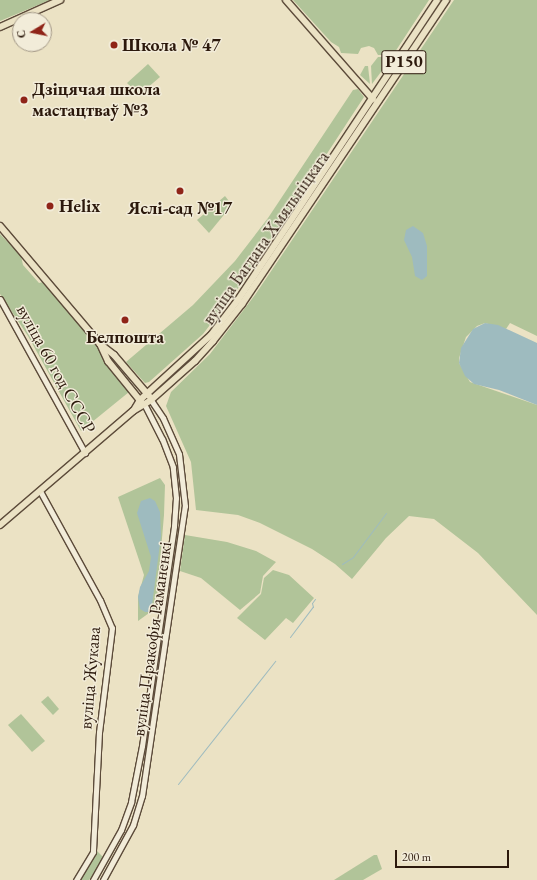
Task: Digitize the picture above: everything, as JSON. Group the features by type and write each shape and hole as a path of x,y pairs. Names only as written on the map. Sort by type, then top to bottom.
{"main road":[{"path":"0,27 60,0"},
{"path":"286,0 374,100"},
{"name":"Р150","path":"374,100 437,0"},
{"name":"Р150","path":"374,100 446,0"},
{"name":"вуліца Багдана Хмяльніцкага","path":"133,411 140,400 192,353 223,320 374,100"},
{"name":"вуліца Багдана Хмяльніцкага","path":"0,525 133,411 145,405 195,361 227,324 374,100"},
{"name":"вуліца 60 год СССР","path":"0,226 100,344 114,355 151,400"},
{"name":"вуліца 60 год СССР","path":"100,344 108,361 145,405"}],"street":[{"name":"вуліца 60 год СССР","path":"0,299 85,453"},
{"name":"вуліца Пракофія Раманенкі","path":"103,880 113,865 133,825 142,796 183,527 184,489 178,454 163,418 151,400"},
{"name":"вуліца Пракофія Раманенкі","path":"93,880 106,860 121,830 131,802 156,656 174,526 176,482 168,453 145,405"},
{"name":"вуліца Жукава","path":"40,492 100,600 112,628 99,732 93,852 76,880"},
{"path":"156,656 160,652 164,657"},
{"path":"106,860 107,866 113,865"}],"green space":[{"path":"0,0 50,0 21,12 12,12 12,16 0,21"},
{"path":"293,0 429,0 393,55 378,55 374,48 369,46 361,48 358,54 341,53 339,47 331,42"},
{"path":"454,0 537,0 537,336 510,323 506,329 485,323 477,326 466,337 459,358 459,363 470,382 537,405 537,615 478,553 434,519 409,516 386,538 352,579 335,564 312,549 260,523 238,515 196,510 191,462 166,406 171,392 210,354 255,295"},
{"path":"378,57 392,57 372,84 371,66"},
{"path":"148,64 160,77 139,95 127,83"},
{"path":"365,66 368,66 370,84 360,75"},
{"path":"358,89 364,97 243,282 203,334 149,382 145,383 126,362 193,305 235,261 268,218 353,90"},
{"path":"225,196 232,205 209,233 197,220"},
{"path":"0,234 21,256 23,265 39,283 43,282 96,342 104,362 129,392 81,431 28,336 0,294"},
{"path":"160,478 165,485 156,608 138,621 138,597 144,575 118,497"},
{"path":"185,535 227,542 256,551 276,562 263,576 260,593 240,610 201,578 180,571"},
{"path":"273,570 289,575 314,598 293,623 286,618 265,640 237,618 261,594 264,578"},
{"path":"48,696 59,709 53,715 41,702"},
{"path":"21,714 45,741 32,752 8,725"},
{"path":"97,851 103,857 92,876 89,880 79,880"},
{"path":"374,855 377,855 382,869 363,880 334,880"}],"water":[{"path":"413,226 423,233 427,246 427,276 422,280 415,276 412,257 404,240 406,230"},
{"path":"485,323 498,325 537,343 537,405 499,390 474,384 465,376 459,363 461,348 473,329"},
{"path":"150,498 155,501 160,512 161,536 152,605 149,612 145,612 140,609 138,597 140,587 149,571 151,557 137,513 141,501"}],"waterway":[{"path":"342,564 353,557 386,513"},
{"path":"290,637 313,607 312,603 315,599"},
{"path":"178,784 275,661"}],"place":[{"name":"Школа № 47","path":"114,45"},
{"name":"Дзіцячая школа мастацтваў №3","path":"24,100"},
{"name":"Яслі-сад №17","path":"180,191"},
{"name":"Helix","path":"50,206"},
{"name":"Белпошта","path":"125,320"}]}
